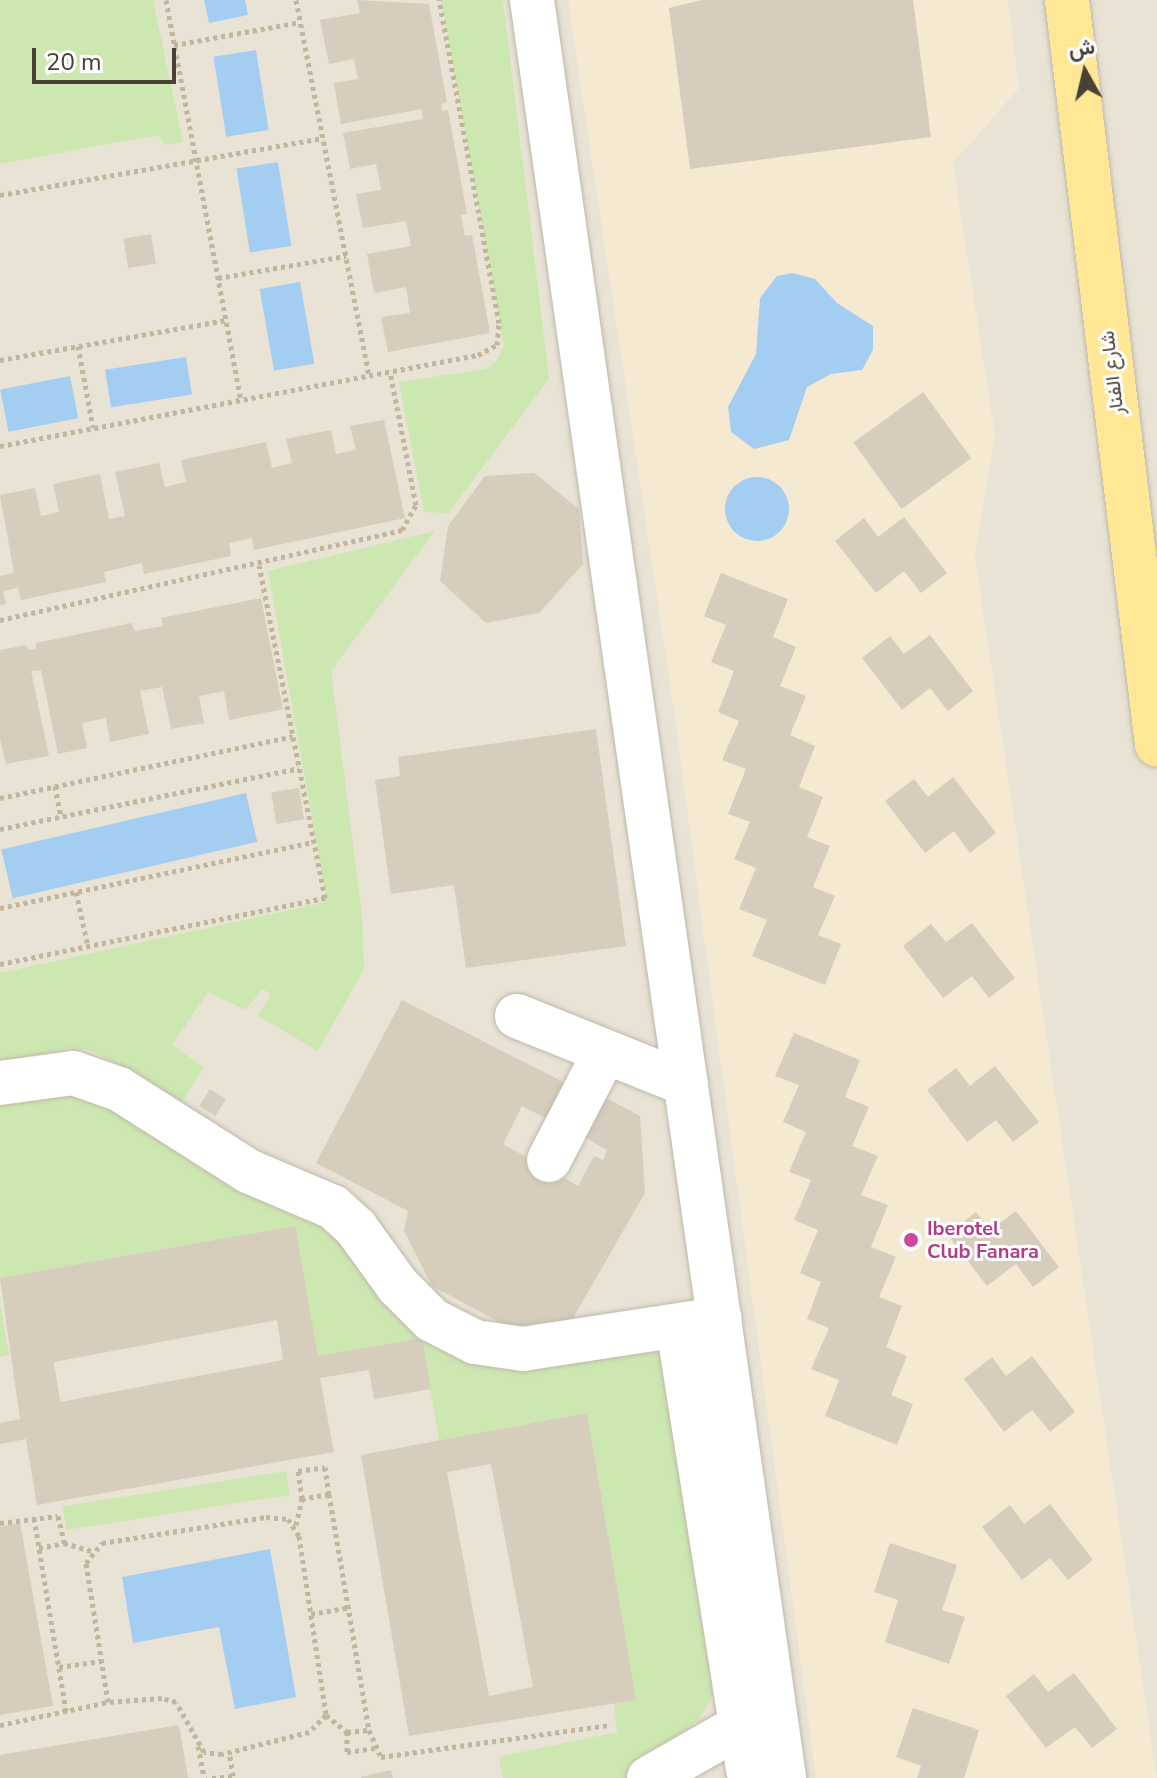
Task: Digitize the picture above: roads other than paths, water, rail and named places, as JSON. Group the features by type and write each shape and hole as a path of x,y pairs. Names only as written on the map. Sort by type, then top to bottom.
{"main road":[{"name":"شارع الفنار","path":"1067,0 1157,745"}],"lane":[{"path":"532,0 720,1319 762,1771"},
{"path":"517,1016 604,1054 686,1084"},
{"path":"549,1160 604,1054"},
{"path":"0,1083 73,1073 119,1089 248,1171 333,1207 432,1320 475,1342 523,1349 720,1319"},
{"path":"678,1327 758,1716"},
{"path":"649,1778 758,1716"}],"water":[{"path":"204,0 245,0 248,15 209,23"},
{"path":"256,50 269,130 226,137 214,57"},
{"path":"278,162 291,246 250,253 237,169"},
{"path":"792,273 815,279 837,303 873,326 873,350 862,370 831,374 807,387 789,440 754,449 731,432 728,407 756,354 760,298 777,276"},
{"path":"300,282 314,364 274,371 260,289"},
{"path":"186,357 192,395 111,407 105,370"},
{"path":"70,376 78,418 9,432 0,390"},
{"path":"757,477 775,483 783,491 789,509 783,527 775,535 757,541 739,535 731,527 725,509 731,491 739,483"},
{"path":"246,793 257,842 13,898 1,849"},
{"path":"270,1549 296,1697 235,1709 219,1627 133,1643 122,1577"}],"place":[{"name":"Iberotel Club Fanara","path":"911,1240"}]}
